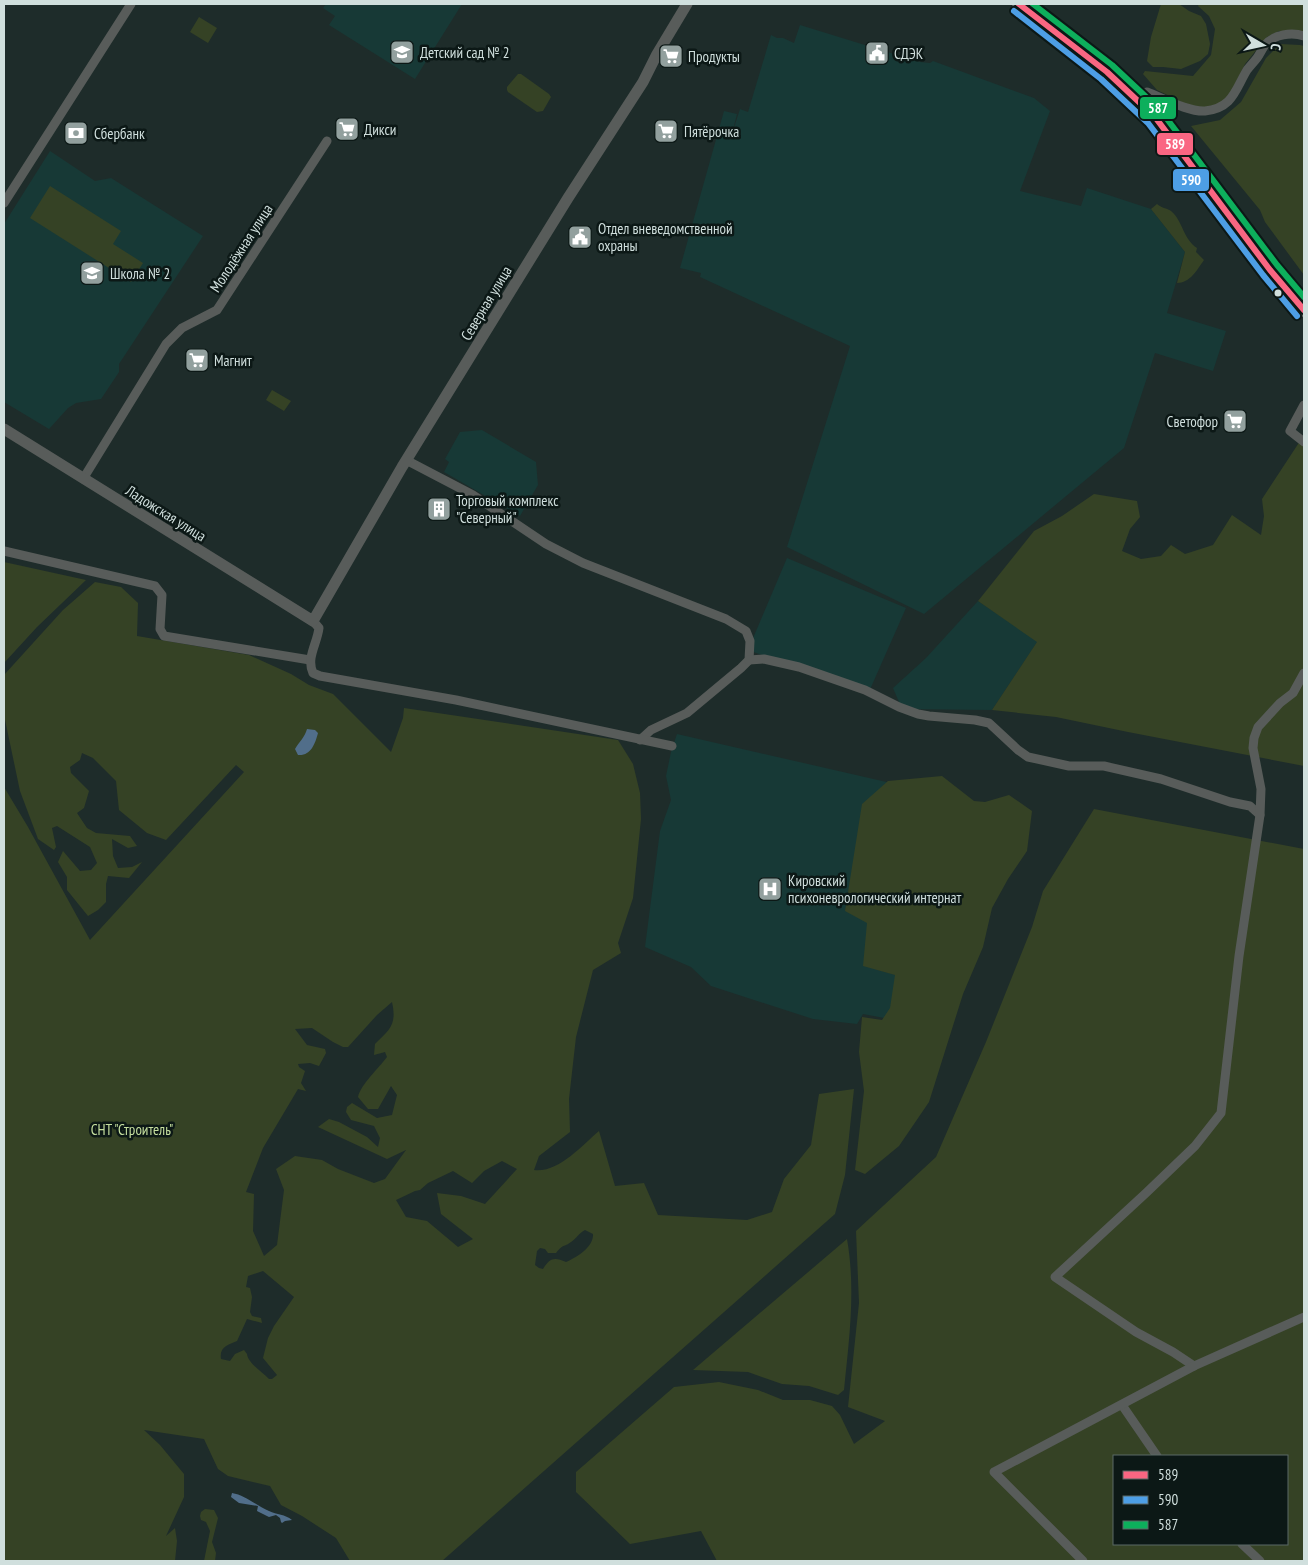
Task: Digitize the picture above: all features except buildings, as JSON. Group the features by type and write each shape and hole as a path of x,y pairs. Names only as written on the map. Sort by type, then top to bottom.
{"main road":[{"path":"1019,4 1138,99 1169,134 1270,270 1304,310"}],"street":[{"path":"4,203 131,4"},
{"name":"Северная улица","path":"313,621 406,460 639,87 656,54 687,4"},
{"path":"1138,99 1146,92 1196,111 1206,111 1222,106 1229,101 1238,89 1247,71 1266,44 1274,39 1291,34 1304,36"},
{"name":"Молодёжная улица","path":"83,478 166,344 182,328 217,310 327,141"},
{"path":"1304,405 1290,431 1304,442"},
{"name":"Ладожская улица","path":"4,429 313,621"},
{"path":"406,460 473,495 546,544 583,562 726,619 746,631 750,640 749,660"},
{"path":"4,552 155,586 162,595 160,629 164,636 310,660"},
{"path":"313,621 319,628 318,639 310,660 310,666 313,673 320,676 456,700 672,746"},
{"path":"640,740 650,730 687,714 749,660 764,659 799,667 865,690 918,714 975,720 989,724 1028,757 1069,766 1104,766 1161,779 1230,802 1250,806 1260,815"},
{"path":"1194,1366 1136,1332 1055,1277 1195,1146 1221,1113 1238,956 1260,815 1262,789 1253,748 1254,738 1258,727 1293,693 1304,673"},
{"path":"1083,1561 994,1472 1194,1366 1304,1317"},
{"path":"1122,1404 1155,1455"},
{"path":"1243,1545 1260,1561"}],"shaded area":[{"name":"Детский сад № 2","path":"326,4 462,4 415,79 329,25 335,16 323,8"},
{"path":"800,25 920,62 930,63 933,61 1034,98 1050,111 1020,191 1081,206 1087,188 1151,209 1185,252 1167,313 1226,331 1213,371 1155,353 1124,448 924,614 787,547 850,346 700,277 701,273 680,268 724,111 737,114 731,137 740,109 748,112 771,35 794,43"},
{"name":"Школа № 2","path":"50,151 95,181 111,178 203,236 119,364 119,372 101,399 76,403 68,408 49,429 4,402 4,224"},
{"path":"482,430 536,462 538,485 520,516 444,472 449,462 445,459 460,432"},
{"path":"787,558 906,608 868,694 748,650"},
{"path":"978,601 1038,641 992,710 902,709 893,688 926,658"},
{"path":"307,729 315,730 318,733 312,748 306,754 298,755 295,749"},
{"name":"Кировский психоневрологический интернат","path":"677,734 904,786 875,969 903,977 895,1020 863,1014 857,1024 813,1019 711,986 691,967 645,947 660,831 671,800 666,776"},
{"path":"232,1493 292,1520 282,1523 276,1515 269,1517 257,1511 258,1506 239,1503 231,1497"}],"green space":[{"path":"1161,4 1179,4 1201,16 1206,24 1210,44 1208,54 1200,61 1181,69 1153,67 1147,61 1151,37"},
{"path":"1199,4 1304,4 1304,31 1279,31 1267,37 1245,64 1230,95 1215,108 1192,107 1157,90 1143,74 1145,71 1193,76 1211,55 1215,29 1209,16 1198,6"},
{"path":"199,17 217,28 208,43 190,32"},
{"path":"1280,44 1304,46 1304,275 1265,222 1260,210 1191,126 1220,120 1241,102 1266,58"},
{"path":"518,74 521,74 549,94 551,97 543,111 537,112 508,92 507,87"},
{"path":"50,186 121,231 113,244 143,263 131,282 30,218"},
{"path":"1157,204 1175,215 1189,240 1197,248 1196,252 1204,260 1186,281 1177,283 1185,252 1151,209"},
{"path":"272,390 291,401 284,411 266,400"},
{"path":"1304,435 1304,766 1056,717 992,710 1037,642 978,601 1034,531 1062,516 1094,494 1137,501 1140,517 1130,529 1122,551 1141,559 1161,556 1171,545 1185,554 1213,545 1232,515 1261,535 1264,516 1262,499"},
{"path":"4,562 86,580 37,627 4,663"},
{"name":"СНТ \"Строитель\"","path":"95,582 121,587 138,603 137,636 249,655 291,674 309,685 333,694 391,752 403,718 404,708 618,740 633,764 640,793 641,819 633,898 618,943 621,953 593,970 576,1037 569,1099 570,1132 539,1156 534,1170 543,1170 561,1163 599,1131 615,1186 644,1183 658,1215 747,1220 772,1212 784,1179 811,1145 819,1094 854,1089 845,1175 835,1214 442,1561 350,1561 336,1538 281,1505 270,1486 228,1476 218,1469 204,1439 144,1430 160,1445 184,1474 184,1497 166,1536 175,1528 177,1541 175,1561 4,1561 4,787 90,940 244,772 236,765 166,840 147,833 119,810 116,781 93,758 82,753 80,760 70,767 71,773 89,791 84,808 77,813 87,828 96,833 130,836 137,846 128,848 112,839 113,856 118,868 132,867 142,862 129,878 108,876 106,902 88,916 67,890 67,877 58,862 63,851 80,871 91,870 97,863 90,847 57,826 52,828 56,847 54,850 38,839 20,791 4,715 4,675 63,610","holes":["392,1002 394,1016 391,1026 375,1044 374,1055 385,1052 387,1057 366,1082 358,1097 368,1109 378,1109 391,1086 397,1095 392,1115 377,1118 352,1103 347,1107 346,1112 351,1120 374,1126 380,1138 378,1147 367,1137 339,1122 329,1119 318,1127 387,1159 406,1150 385,1179 374,1183 338,1169 322,1160 295,1156 276,1169 284,1190 277,1245 264,1256 253,1231 254,1194 246,1192 263,1148 298,1089 306,1091 301,1083 305,1071 298,1064 310,1063 319,1066 326,1053 325,1049 307,1045 295,1029 312,1028 333,1042 343,1047 348,1047 377,1015","502,1161 517,1169 485,1204 461,1196 437,1193 441,1214 473,1239 458,1247 427,1221 406,1217 396,1200 420,1190 428,1183 453,1171 472,1183 484,1171","585,1230 593,1234 593,1239 588,1248 575,1258 566,1262 558,1259 553,1260 543,1269 535,1265 537,1251 540,1248 545,1249 548,1253 556,1253","263,1271 294,1297 268,1338 263,1358 277,1375 272,1379 269,1379 250,1361 244,1350 235,1354 230,1361 221,1359 221,1352 227,1345 237,1341 247,1319 262,1323 261,1318 252,1316 250,1312 252,1297 250,1288 246,1287 248,1276"]},
{"path":"942,776 974,801 985,802 1009,795 1032,811 1027,851 1008,879 992,908 983,947 963,994 929,1102 899,1146 865,1174 855,1170 864,1091 859,1052 862,1017 882,1020 890,1008 895,975 863,966 867,923 845,911 862,804 888,781"},
{"path":"1094,809 1304,849 1304,1561 717,1561 701,1531 630,1544 576,1492 576,1472 674,1387 719,1382 758,1390 783,1400 810,1400 832,1406 840,1415 854,1444 885,1421 848,1407 859,1303 856,1231 936,1157 986,1042 1032,927 1043,891"},
{"path":"847,1239 850,1258 851,1296 850,1334 844,1390 838,1395 809,1386 782,1384 748,1372 693,1370"},
{"path":"205,1509 214,1510 218,1518 212,1542 216,1553 215,1561 204,1561 210,1531 206,1522 201,1520 200,1516 201,1512"}],"transit line":[{"name":"589","path":"1019,4 1107,72 1155,117 1270,270 1304,310"},
{"name":"587","path":"1033,4 1112,65 1161,111 1277,265 1304,297"},
{"name":"590","path":"1014,11 1101,79 1148,123 1263,275 1297,316"}],"place":[{"name":"Детский сад № 2","path":"402,52"},
{"name":"СДЭК","path":"877,53"},
{"name":"Продукты","path":"671,56"},
{"name":"Дикси","path":"347,129"},
{"name":"Пятёрочка","path":"666,131"},
{"name":"Сбербанк","path":"76,133"},
{"name":"Отдел вневедомственной охраны","path":"580,237"},
{"name":"Школа № 2","path":"92,273"},
{"name":"Магнит","path":"197,360"},
{"name":"Светофор","path":"1235,421"},
{"name":"Торговый комплекс \"Северный\"","path":"439,509"},
{"name":"Кировский психоневрологический интернат","path":"770,889"}]}
